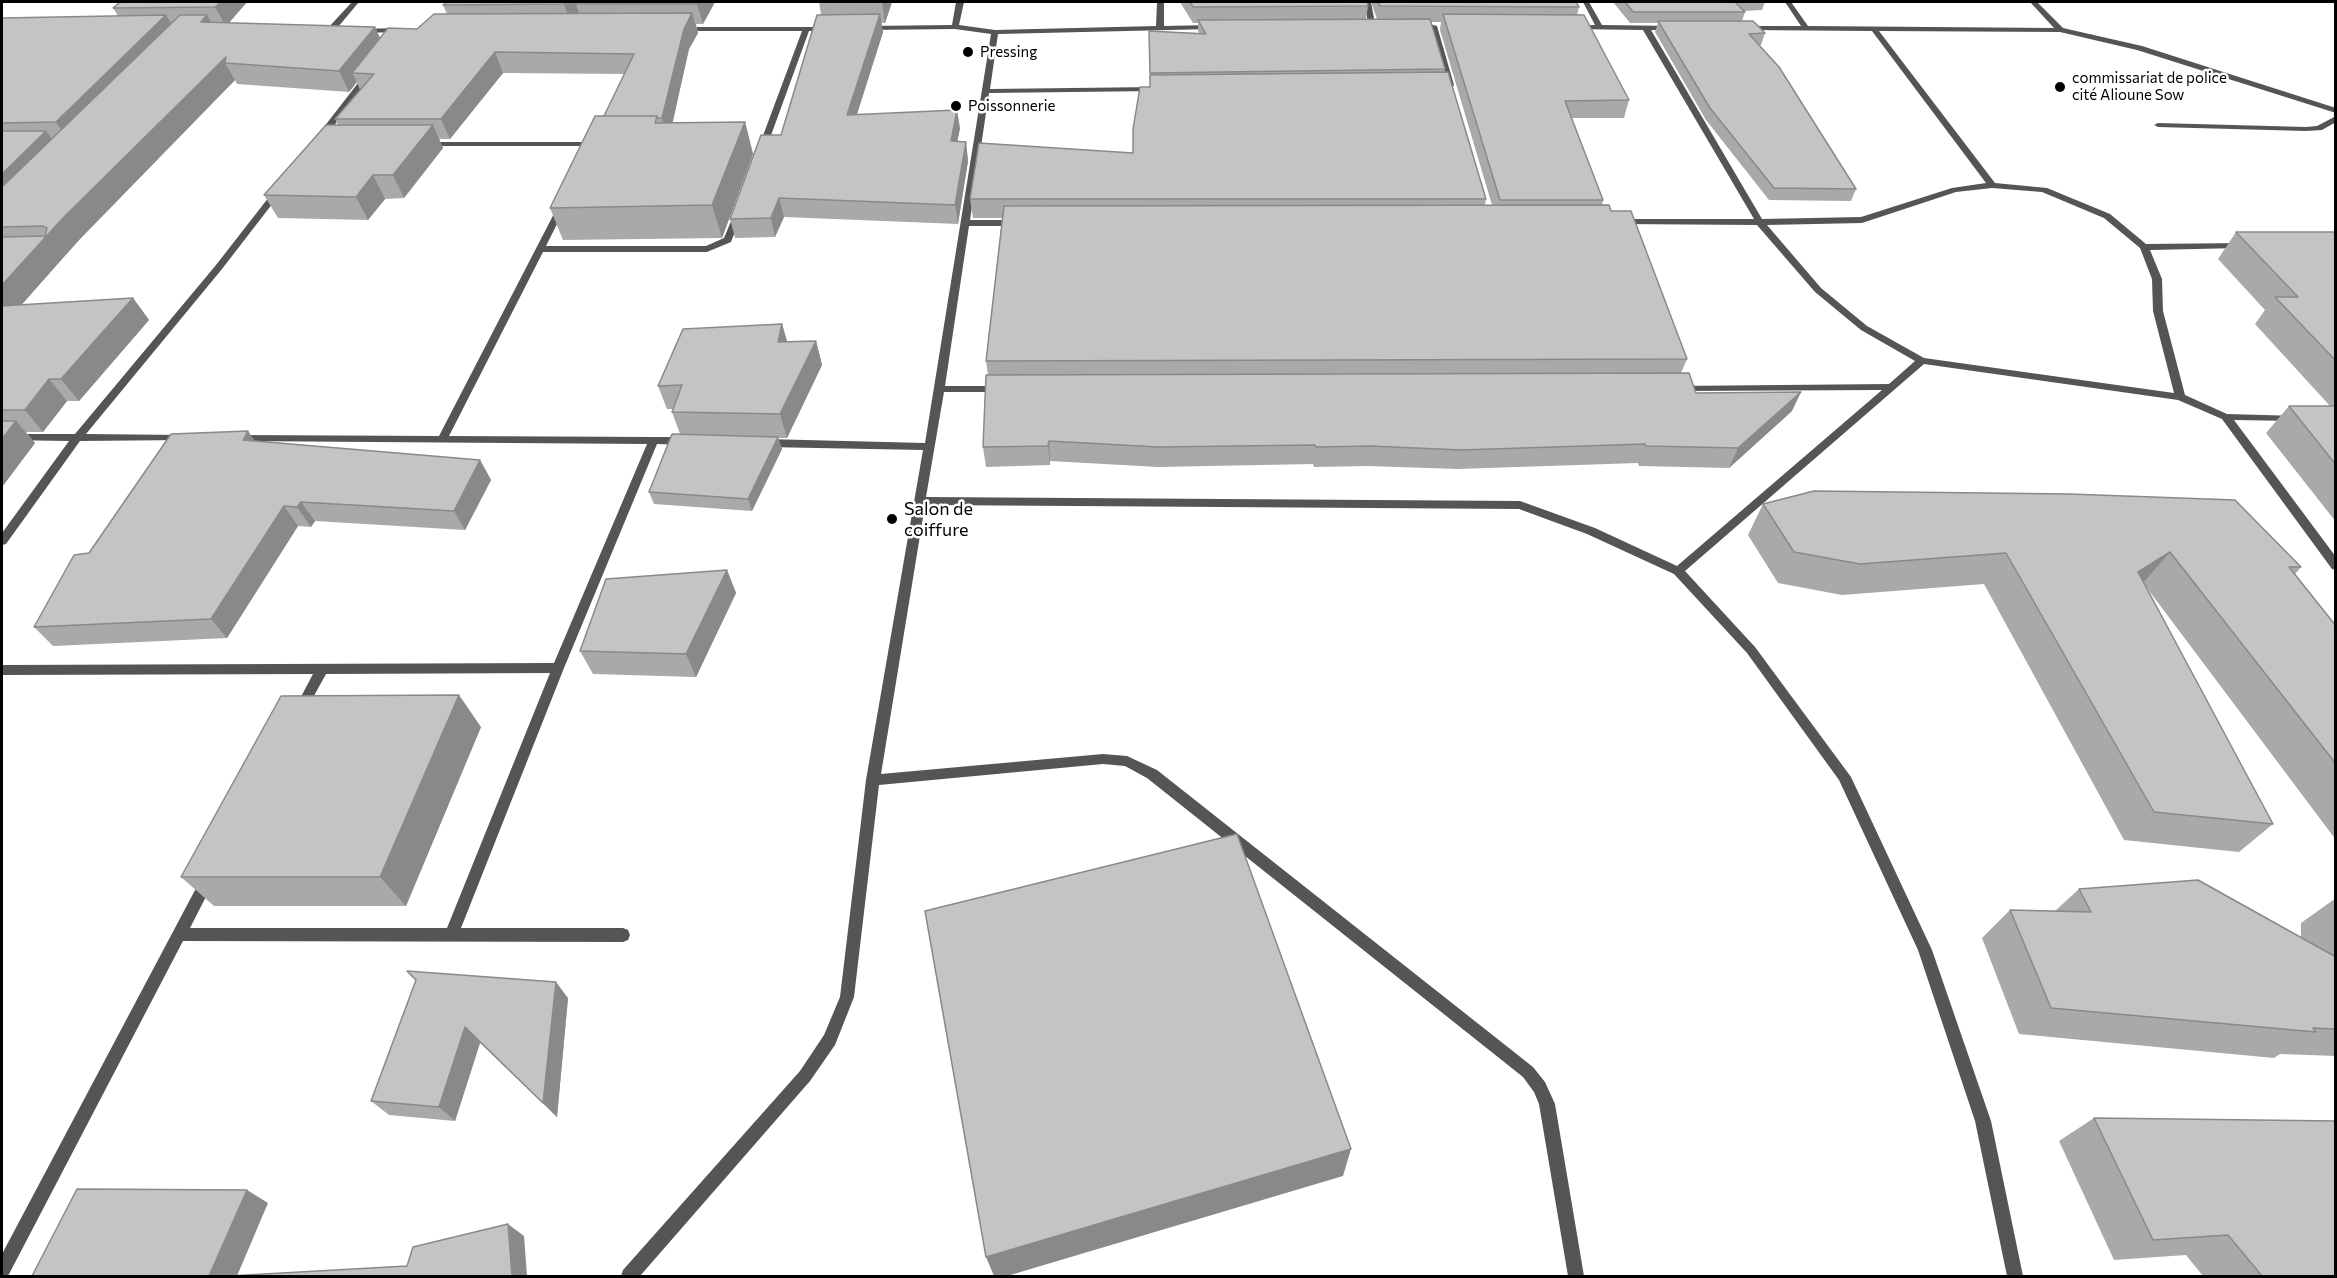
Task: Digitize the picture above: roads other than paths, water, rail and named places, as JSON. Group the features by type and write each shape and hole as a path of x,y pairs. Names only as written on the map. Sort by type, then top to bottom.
{"street":[{"path":"330,31 355,2"},
{"path":"955,27 960,2"},
{"path":"1160,2 1160,27"},
{"path":"1367,2 1373,27"},
{"path":"1586,2 1600,28"},
{"path":"1788,2 1806,27"},
{"path":"2034,2 2060,30"},
{"path":"1421,26 1445,26"},
{"path":"1433,26 1454,96"},
{"path":"863,28 955,27 995,32 1219,27"},
{"path":"1361,27 1385,27"},
{"path":"1564,27 1680,28"},
{"path":"666,29 840,28"},
{"path":"1646,28 1760,222 1818,290 1864,328 1922,361 2181,397 2226,417 2303,418"},
{"path":"1737,28 2060,30 2139,48 2336,111"},
{"path":"1874,28 1992,185"},
{"path":"758,161 806,29"},
{"path":"351,31 404,30 397,39"},
{"path":"318,31 340,31"},
{"path":"631,1276 805,1076 830,1040 847,997 873,780 939,389 995,32"},
{"path":"327,144 315,144 376,66"},
{"path":"1438,85 1450,85"},
{"path":"986,91 1164,88"},
{"path":"2158,125 2306,129 2319,128 2336,118"},
{"path":"753,143 765,143"},
{"path":"420,144 606,144"},
{"path":"589,154 594,144"},
{"path":"2,541 77,438 219,267 286,182"},
{"path":"1607,222 1862,220 1955,190 1992,185 2044,190 2107,216 2144,247 2157,279 2158,311 2181,397"},
{"path":"443,438 567,196"},
{"path":"539,249 707,249 718,247 728,240 740,210"},
{"path":"966,223 1025,223"},
{"path":"2144,247 2252,245"},
{"path":"1678,571 1922,361"},
{"path":"1666,388 1892,387"},
{"path":"939,389 1010,389"},
{"path":"2226,417 2336,566"},
{"path":"2,437 195,438"},
{"path":"230,438 690,441"},
{"path":"452,934 558,668 654,440"},
{"path":"750,442 929,447"},
{"path":"920,501 1520,505 1591,531 1678,571 1751,650 1844,777 1925,950 1958,1046 1983,1121 2015,1276"},
{"path":"2,670 558,668"},
{"path":"294,720 322,669"},
{"path":"873,780 1103,759 1127,761 1152,774 1528,1072 1540,1087 1547,1104 1576,1276"},
{"path":"2,1270 212,873"},
{"path":"178,934 623,935"}],"place":[{"name":"Pressing","path":"968,52"},
{"name":"commissariat de police cité Alioune Sow","path":"2060,87"},
{"name":"Poissonnerie","path":"956,106"},
{"name":"Salon de coiffure","path":"892,519"}]}
